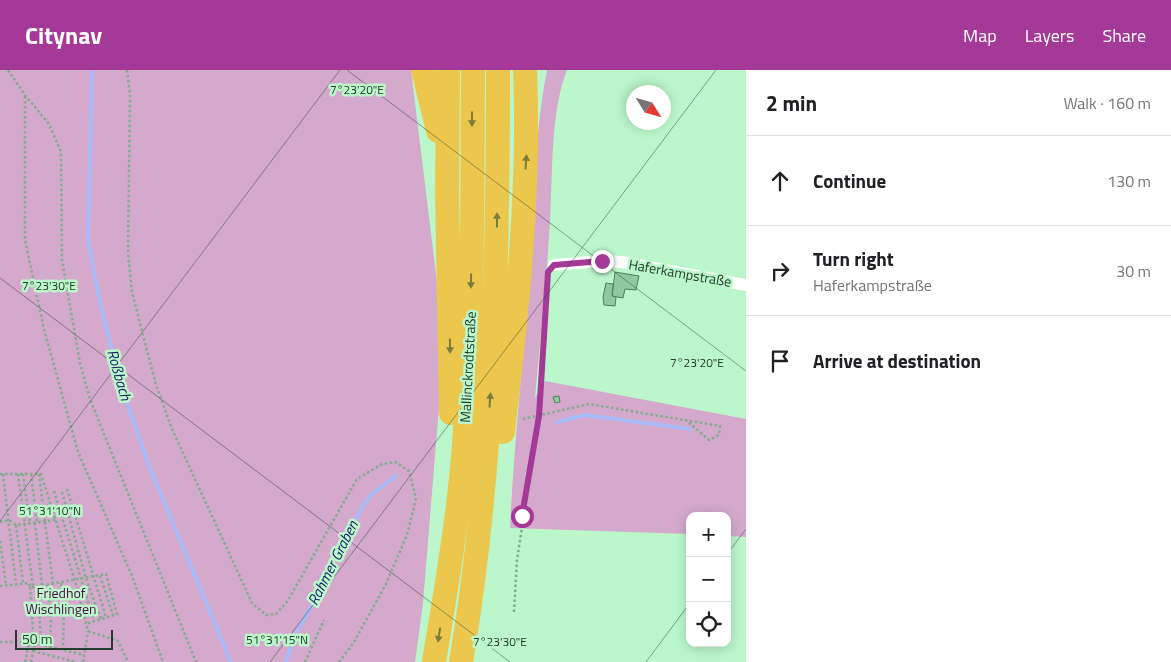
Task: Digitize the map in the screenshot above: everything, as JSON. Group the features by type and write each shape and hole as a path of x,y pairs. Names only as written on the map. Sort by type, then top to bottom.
{"highway":[{"path":"423,70 438,131 447,192"},
{"path":"443,609 452,421 447,192 448,70"},
{"name":"Mallinckrodtstraße","path":"434,662 460,480 466,410 472,250 473,70"},
{"name":"Mallinckrodtstraße","path":"461,662 470,605 485,470 493,358 497,252 498,70"},
{"path":"470,605 488,558 516,316 528,130 525,70"},
{"path":"528,130 539,70"}],"street":[{"name":"Haferkampstraße","path":"554,265 602,261 622,262 746,285"}],"path":[{"path":"8,70 24,95 49,124 61,152 62,260 80,363 90,399 196,662"},
{"path":"127,70 130,95 128,253 132,292 156,385 169,420 252,603 266,615 276,614 287,602 357,479 382,464 395,462 409,471 416,498 408,535 381,592 354,642 339,662"},
{"path":"24,95 25,240 44,329 78,452 132,576 163,662"},
{"path":"514,612 513,594 517,560 539,416 548,272 554,265"},
{"path":"523,418 589,404 686,420 720,426 719,435 709,440 686,420"},
{"path":"16,584 2,474 39,474"},
{"path":"18,474 31,587 33,630 31,662"},
{"path":"23,474 30,524"},
{"path":"31,474 42,586"},
{"path":"39,474 44,480 75,581 88,631 82,662"},
{"path":"39,474 53,584"},
{"path":"66,489 106,617"},
{"path":"54,491 94,621"},
{"path":"62,492 86,578 101,619"},
{"path":"0,522 9,520 16,525 56,520"},
{"path":"16,525 23,583"},
{"path":"0,541 6,585"},
{"path":"31,587 81,580 106,574 117,614 86,624"},
{"path":"100,576 113,615"},
{"path":"0,586 29,583 31,587"},
{"path":"61,583 64,608 63,650"},
{"path":"48,585 51,621 50,647"},
{"path":"38,586 41,644"},
{"path":"305,662 324,620"},
{"path":"88,631 118,641 128,662"},
{"path":"0,642 32,642 84,655"},
{"path":"25,662 32,642"},
{"path":"33,651 76,662"}],"green space":[{"name":"Friedhof Wischlingen","path":"0,70 411,70 441,315 441,382 423,603 415,662 0,662"},
{"path":"547,70 567,70 558,105 553,144 547,264 535,398 545,381 746,419 746,537 731,536 731,512 686,512 686,534 510,528 537,145"}],"building":[{"path":"615,272 639,276 636,290 625,289 623,298 612,296"},
{"path":"606,283 613,284 612,296 616,297 615,306 604,305 603,297"},
{"path":"559,396 560,402 555,403 553,397"}],"waterway":[{"name":"Roßbach","path":"92,70 88,241 100,303 122,389 150,468 231,662"},
{"name":"Rahmer Graben","path":"557,422 585,415 690,429"},
{"name":"Rahmer Graben","path":"286,662 295,636 322,587 332,559 348,535 362,507 373,493 396,476"}],"route":[{"path":"522,516 539,416 548,272 554,265 602,261"}]}
